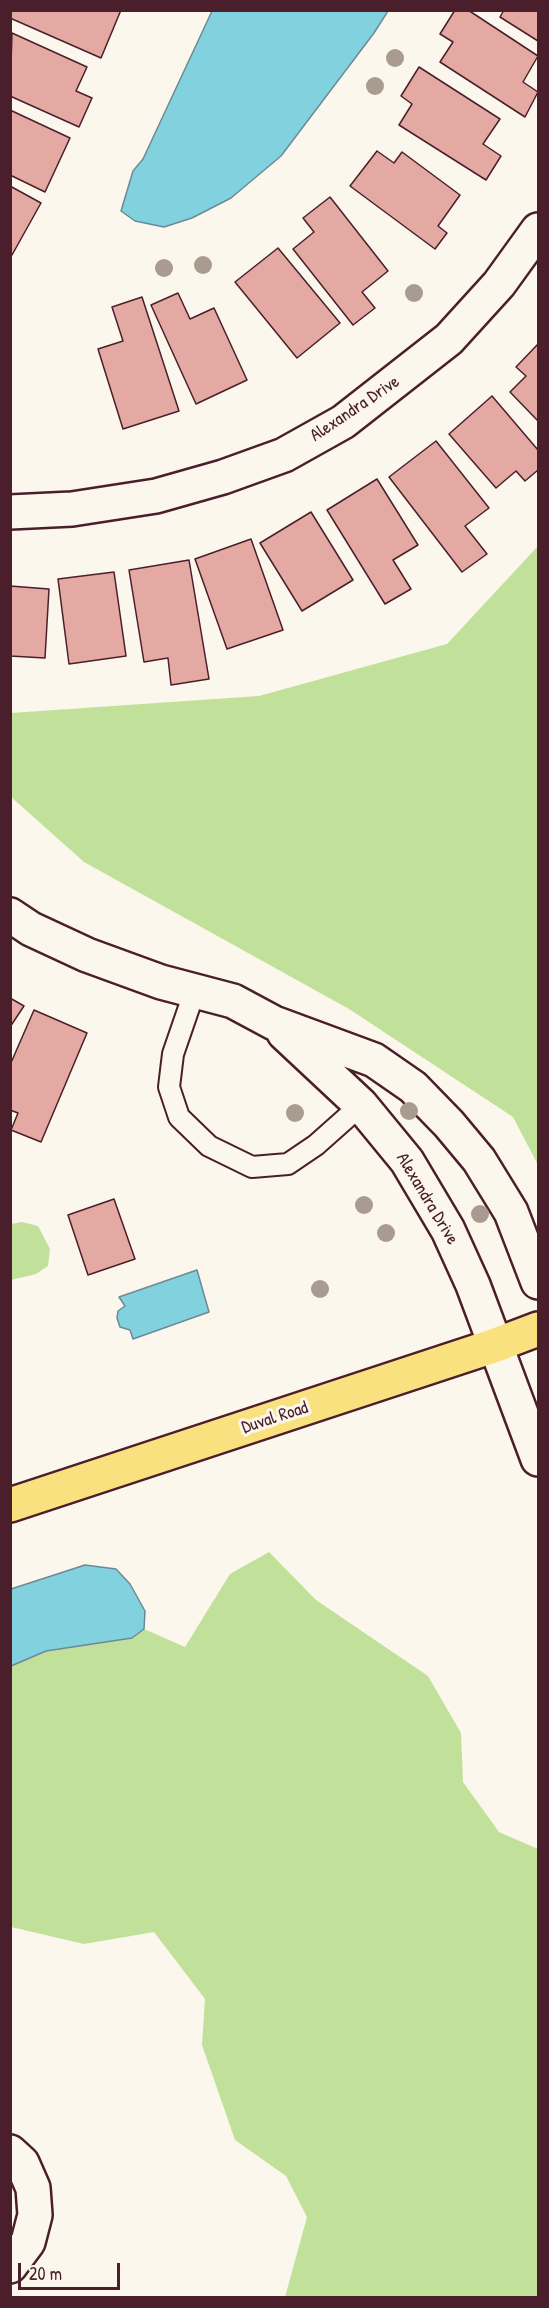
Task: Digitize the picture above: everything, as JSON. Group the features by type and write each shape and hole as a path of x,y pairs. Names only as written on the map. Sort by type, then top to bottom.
{"main road":[{"name":"Duval Road","path":"10,1505 496,1345 538,1329"}],"street":[{"name":"Alexandra Drive","path":"10,512 72,509 156,496 223,477 284,455 343,422 450,339 499,284 538,230"},
{"name":"Alexandra Drive","path":"10,915 31,929 87,955 161,982 233,1001 274,1023 374,1060 413,1087 449,1124 479,1160 511,1212 538,1282"},
{"name":"Alexandra Drive","path":"274,1023 361,1105 407,1161 448,1230 496,1345 538,1459"},
{"path":"10,2151 22,2163 33,2188 35,2215 28,2242 10,2266"}],"lane":[{"path":"195,990 172,1054 169,1086 179,1117 209,1146 252,1167 288,1164 316,1145 361,1105"}],"green space":[{"path":"538,546 538,1165 513,1117 349,1009 84,862 10,796 11,713 259,696 447,644"},
{"path":"22,1222 38,1226 50,1249 48,1266 36,1274 11,1280 11,1224"},
{"path":"269,1552 316,1600 428,1676 461,1733 463,1782 499,1832 538,1849 538,2297 285,2297 307,2217 286,2176 235,2140 202,2045 205,1999 154,1932 84,1944 11,1927 11,1666 46,1651 132,1638 144,1629 185,1647 230,1574"}],"water":[{"path":"212,11 388,11 281,156 231,198 192,218 164,227 135,221 121,211 133,171 143,159"},
{"path":"197,1270 209,1312 133,1339 130,1330 120,1327 117,1318 118,1311 125,1306 119,1297"},
{"path":"85,1565 116,1569 130,1584 145,1611 144,1629 132,1638 46,1651 11,1666 11,1589"}],"building":[{"path":"12,10 121,10 101,58 10,18"},
{"path":"455,10 468,10 538,56 523,82 538,92 525,117 440,62 453,42 440,34"},
{"path":"504,10 538,10 538,41 500,17"},
{"path":"12,33 87,67 76,91 92,98 79,127 10,96"},
{"path":"419,67 500,119 483,144 501,156 486,180 399,125 412,104 401,96"},
{"path":"10,110 70,138 45,192 10,175"},
{"path":"377,151 394,163 402,152 460,195 438,226 447,233 435,249 350,186"},
{"path":"10,186 41,203 12,255 10,254"},
{"path":"330,197 388,271 362,292 375,308 353,325 293,249 314,232 303,218"},
{"path":"278,248 340,323 297,358 235,282"},
{"path":"178,293 190,319 214,308 247,380 196,404 151,305"},
{"path":"142,297 179,411 123,429 98,349 123,341 112,307"},
{"path":"538,344 538,421 510,392 526,376 516,367"},
{"path":"492,396 538,450 538,470 525,481 516,471 496,488 449,434"},
{"path":"436,441 489,508 465,526 487,554 462,572 389,477"},
{"path":"377,479 418,545 393,560 411,589 385,604 327,510"},
{"path":"311,512 353,580 302,611 260,543"},
{"path":"251,539 283,630 227,649 195,559"},
{"path":"189,560 209,679 171,685 168,658 144,662 129,570"},
{"path":"114,572 126,656 69,664 58,579"},
{"path":"10,586 49,589 45,658 10,656"},
{"path":"10,998 24,1006 10,1027"},
{"path":"34,1010 87,1033 41,1142 11,1130 18,1113 10,1110 10,1065"},
{"path":"114,1199 135,1259 88,1275 68,1215"}]}
